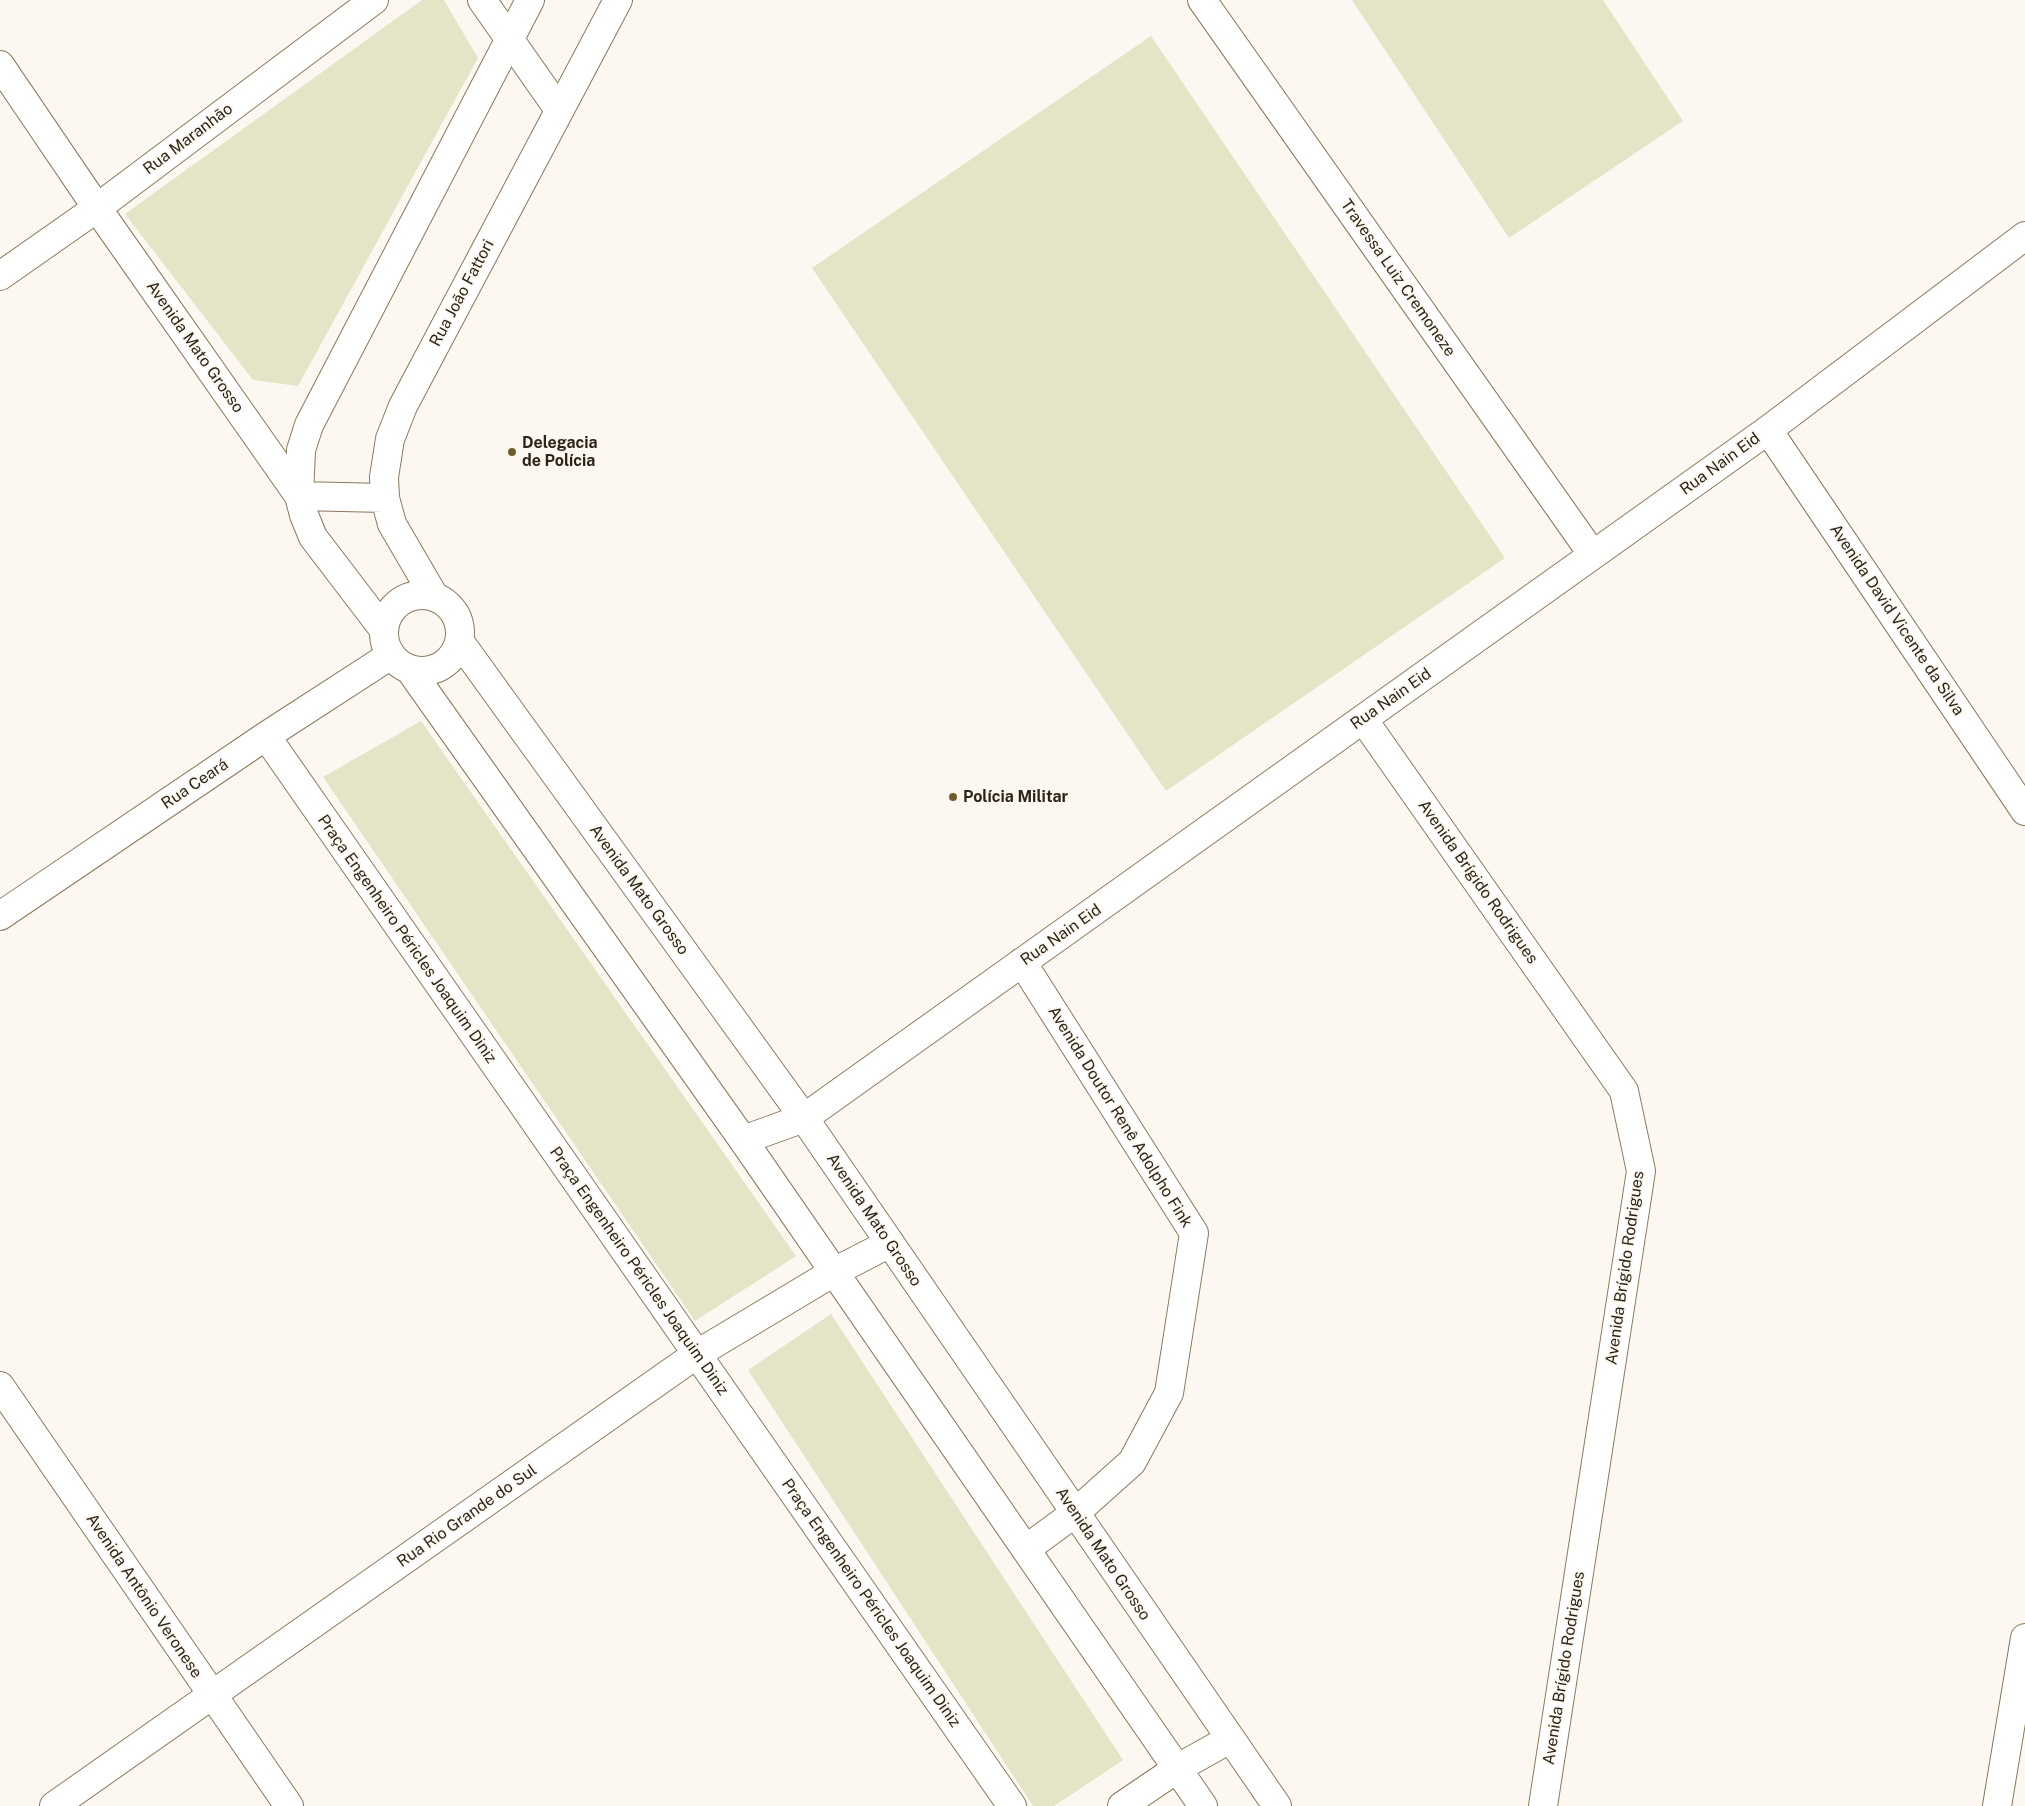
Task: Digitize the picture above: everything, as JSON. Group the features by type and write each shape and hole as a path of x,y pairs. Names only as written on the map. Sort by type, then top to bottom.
{"street":[{"name":"Rua Maranhão","path":"0,276 97,208 374,0"},
{"path":"482,0 559,110"},
{"path":"385,498 299,496 301,450 309,425 530,0"},
{"name":"Rua João Fattori","path":"434,596 392,524 385,498 384,477 390,439 403,406 618,0"},
{"name":"Travessa Luiz Cremoneze","path":"1202,0 1593,555"},
{"name":"Avenida Mato Grosso","path":"0,64 97,208 299,496 312,537 743,1140 1203,1806"},
{"name":"Rua Nain Eid","path":"743,1140 804,1118 1768,430 2025,236"},
{"name":"Avenida David Vicente da Silva","path":"1768,430 2025,811"},
{"path":"417,594 434,596 447,602 456,614 461,628 460,642 453,656 441,667 426,672 395,652 389,614 400,601 417,594"},
{"name":"Avenida Mato Grosso","path":"460,642 804,1118 1277,1806"},
{"name":"Rua Ceará","path":"0,916 266,736 395,652"},
{"name":"Avenida Brígido Rodrigues","path":"1363,719 1624,1090 1641,1171 1543,1806"},
{"name":"Praça Engenheiro Péricles Joaquim Diniz","path":"266,736 1012,1806"},
{"name":"Avenida Doutor Renê Adolpho Fink","path":"1022,962 1194,1233 1169,1394 1132,1462 1075,1513 1026,1548"},
{"name":"Rua Rio Grande do Sul","path":"54,1806 697,1354 834,1272 890,1243"},
{"name":"Avenida Antônio Veronese","path":"0,1386 289,1806"},
{"path":"1997,1806 2025,1638"},
{"path":"1122,1806 1178,1768 1230,1739"}],"green space":[{"path":"422,0 444,0 478,58 298,386 253,380 125,214"},
{"path":"1352,0 1603,0 1683,121 1509,238"},
{"path":"1151,36 1505,558 1166,791 812,268"},
{"path":"421,721 796,1256 695,1321 323,777"},
{"path":"831,1314 1123,1760 1054,1806 1033,1806 748,1370"}],"place":[{"name":"Delegacia de Polícia","path":"512,452"},
{"name":"Polícia Militar","path":"953,797"}]}
